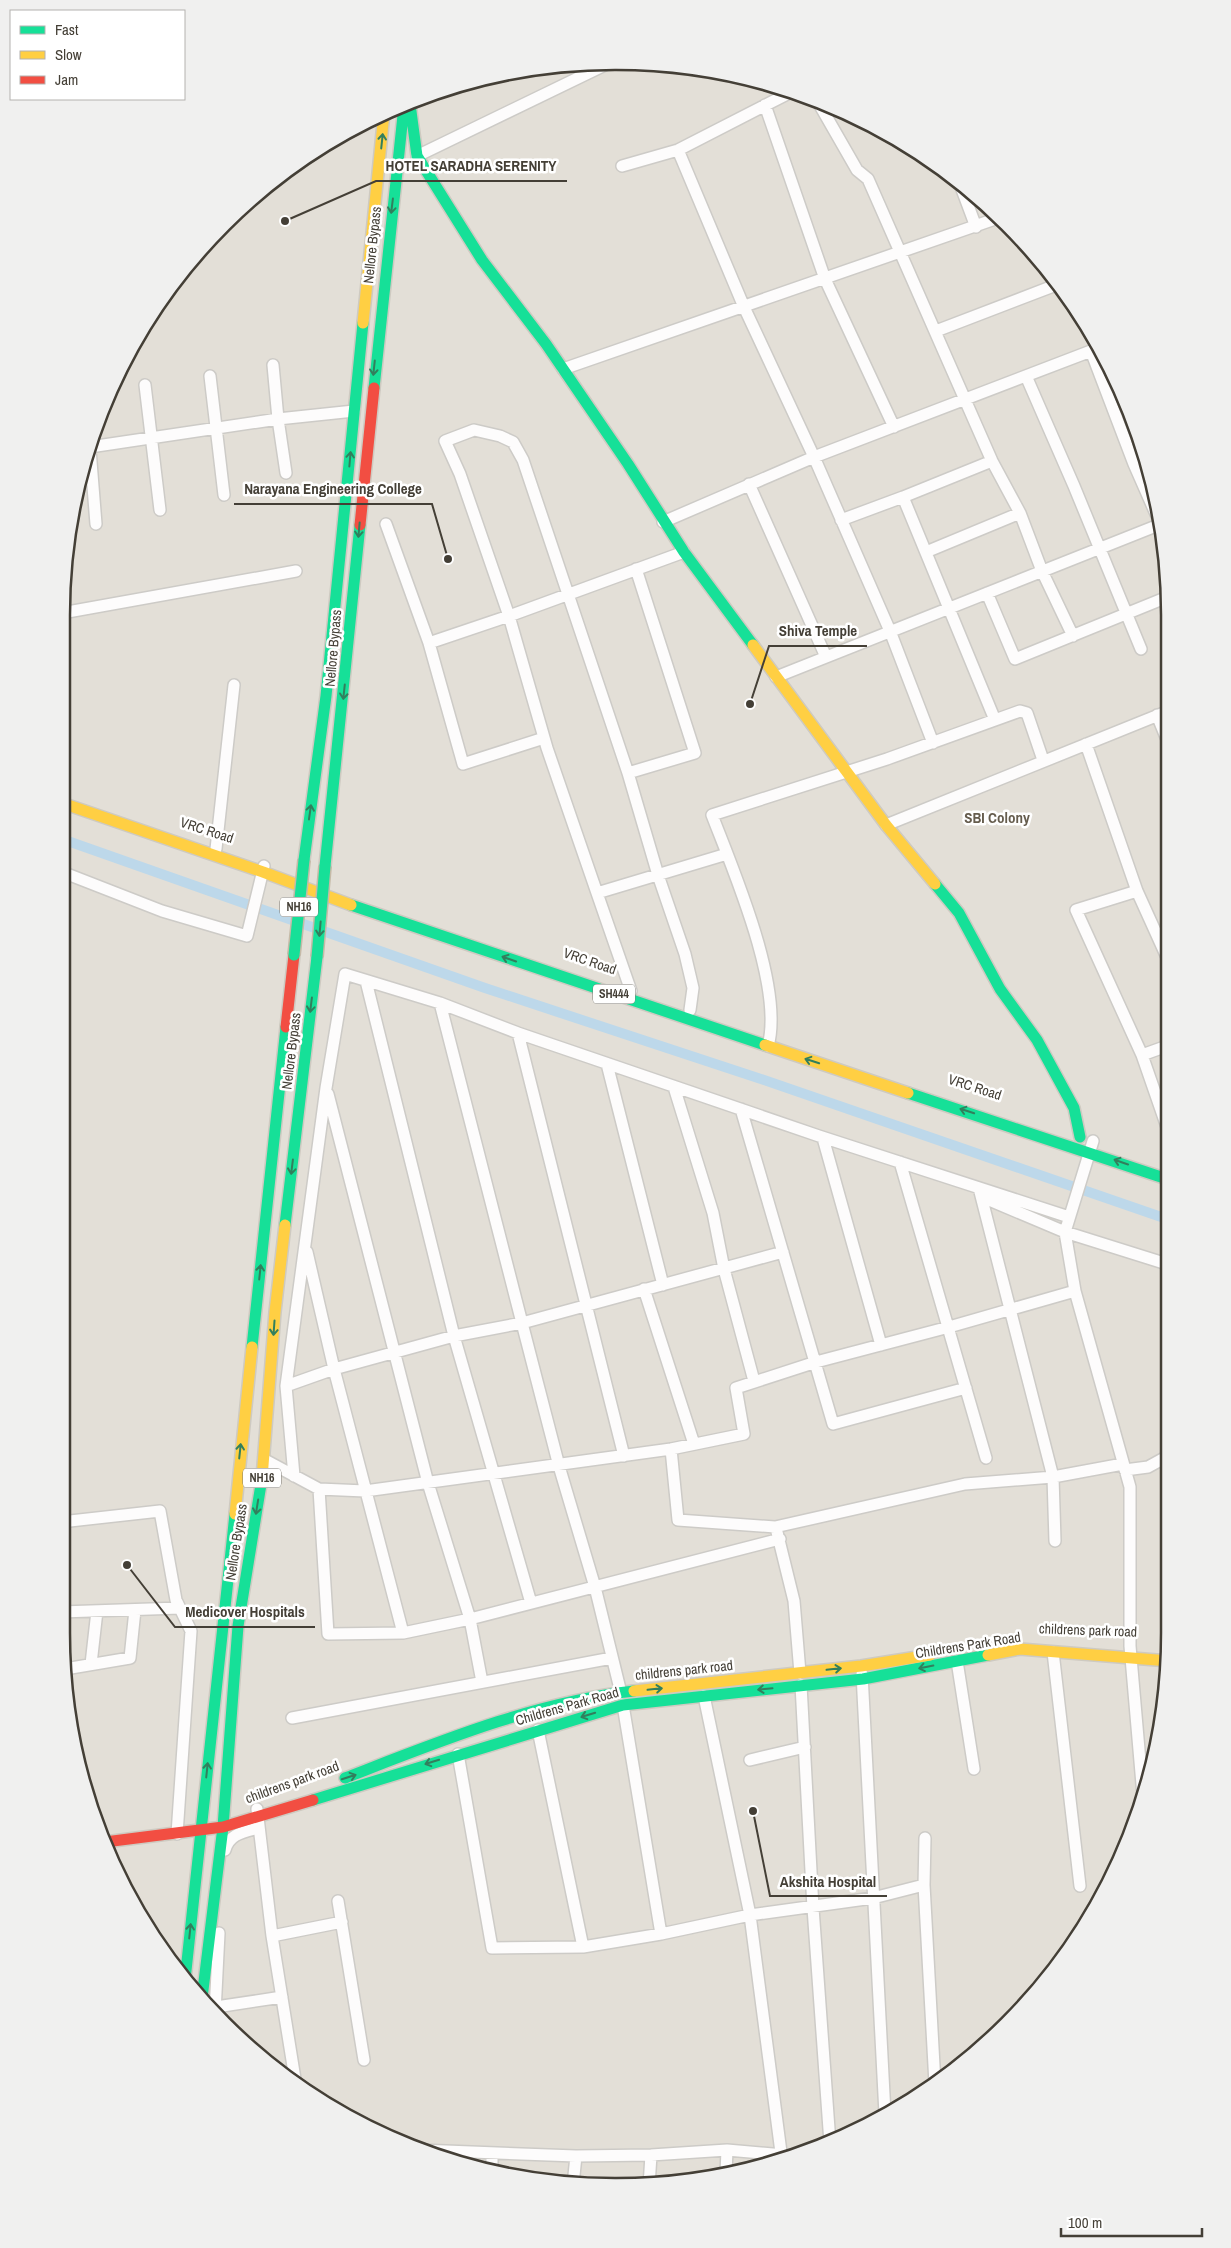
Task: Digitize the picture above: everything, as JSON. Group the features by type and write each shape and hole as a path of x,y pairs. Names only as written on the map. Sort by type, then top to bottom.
{"main road":[{"path":"411,110 417,156 482,260 563,369 628,464 684,552 886,825"},
{"name":"Nellore Bypass","path":"203,1990 223,1827 238,1626 265,1460 275,1312 317,957 345,685 374,367 403,114"},
{"name":"Nellore Bypass","path":"186,1969 221,1625 304,860 326,696 383,122"},
{"name":"VRC Road","path":"70,799 216,849 264,868 690,1010 769,1041 988,1107"},
{"name":"SH444","path":"70,807 264,868 347,904 1095,1145"},
{"name":"SH444","path":"886,825 959,913 1000,988 1022,1022 1037,1040 1074,1108 1076,1135 1161,1176"},
{"path":"1139,1157 1161,1165"},
{"name":"childrens park road","path":"223,1827 257,1818 510,1719 599,1695 861,1666 1014,1642 1130,1651 1160,1651"},
{"name":"Childrens Park Road","path":"257,1818 623,1704 863,1678 1020,1649 1053,1652 1130,1651 1160,1660"},
{"path":"112,1841 223,1827"}],"street":[{"path":"417,156 592,71"},
{"path":"622,166 678,150 781,96"},
{"path":"765,105 825,279 894,427"},
{"path":"824,112 857,170 868,179 992,461 1020,513 1042,571 1073,636"},
{"path":"678,150 744,307 814,457 890,631 933,742"},
{"path":"965,197 976,226"},
{"path":"563,369 991,221"},
{"path":"936,331 1050,286"},
{"path":"664,522 814,457 1091,351 1147,495"},
{"path":"273,365 286,473"},
{"path":"210,376 224,495"},
{"path":"1026,376 1142,648"},
{"path":"145,385 160,510"},
{"path":"97,447 278,419 354,411"},
{"path":"631,991 544,738 509,616 460,474 445,441 474,430 500,436 513,442 524,460 628,773 658,875 685,954 693,988 690,1010"},
{"path":"841,520 992,461"},
{"path":"1134,464 1139,462"},
{"path":"91,466 96,524"},
{"path":"749,484 826,657"},
{"path":"903,497 995,720"},
{"path":"926,552 1020,513"},
{"path":"386,524 429,643 464,764 544,738"},
{"path":"776,677 1154,527"},
{"path":"429,643 684,552"},
{"path":"628,773 695,752 636,569"},
{"path":"70,612 296,571"},
{"path":"987,593 1015,659 1161,600"},
{"path":"216,849 234,685"},
{"path":"769,1041 772,1022 763,962 712,815 846,772 1020,711 1027,713 1044,760"},
{"path":"886,825 1161,714"},
{"path":"1086,744 1137,891 1161,944"},
{"path":"597,893 727,854"},
{"path":"70,875 162,911 247,936 264,868"},
{"path":"1137,891 1076,910 1142,1055 1161,1110"},
{"path":"294,1476 286,1386 326,1088 346,974 440,1003 518,1033 740,1110 900,1162 980,1192 1065,1232 1161,1262"},
{"path":"366,981 454,1336 531,1603"},
{"path":"440,1003 559,1466 595,1587 621,1693"},
{"path":"518,1033 624,1456"},
{"path":"1142,1055 1161,1048"},
{"path":"607,1064 663,1285"},
{"path":"674,1087 713,1213 724,1269 754,1381"},
{"path":"326,1088 428,1483 470,1619 482,1682"},
{"path":"740,1110 833,1424 966,1388"},
{"path":"823,1138 881,1345"},
{"path":"1095,1145 1084,1169 1065,1232 1075,1291 1130,1487 1130,1651 1141,1779"},
{"path":"900,1162 950,1327 986,1458"},
{"path":"980,1192 1070,1212"},
{"path":"980,1192 1053,1477 1055,1541"},
{"path":"305,1244 334,1370 403,1633"},
{"path":"286,1386 334,1370 454,1336 522,1323 586,1304 783,1252"},
{"path":"644,1289 694,1444"},
{"path":"265,1460 319,1489 365,1491 559,1466 671,1449 744,1434 736,1388 816,1362 950,1327 1075,1291"},
{"path":"671,1449 678,1520 776,1527 965,1484 1053,1477 1124,1467 1148,1467 1161,1460"},
{"path":"319,1489 328,1634 403,1633 470,1619 780,1539"},
{"path":"70,1521 160,1511 176,1600 191,1632 177,1834"},
{"path":"776,1527 794,1602 800,1672"},
{"path":"70,1612 180,1608"},
{"path":"71,1667 130,1658 135,1610"},
{"path":"90,1664 97,1611"},
{"path":"1053,1652 1080,1886"},
{"path":"292,1718 612,1658"},
{"path":"958,1661 974,1769"},
{"path":"861,1666 885,2107"},
{"path":"801,1685 813,1908 829,2134"},
{"path":"704,1696 750,1915 781,2152"},
{"path":"623,1704 661,1934"},
{"path":"538,1730 583,1947"},
{"path":"750,1760 804,1747"},
{"path":"458,1754 492,1948 583,1947 661,1934 750,1915 813,1908 873,1898 924,1885"},
{"path":"257,1818 272,1936 294,2073"},
{"path":"216,2004 223,1857 227,1842 257,1818"},
{"path":"925,1838 924,1885 934,2075"},
{"path":"338,1901 364,2060"},
{"path":"272,1936 342,1922"},
{"path":"221,2009 282,1997"},
{"path":"726,2150 726,2167"},
{"path":"457,2154 651,2155 726,2150 769,2155"},
{"path":"492,2154 492,2164"},
{"path":"650,2177 651,2155"},
{"path":"574,2176 576,2156"}],"shaded area":[{"path":"580,71 651,71 722,80 757,89 791,99 857,126 919,162 975,205 1026,256 1069,312 1105,374 1132,440 1151,509 1156,544 1161,616 1160,1668 1151,1739 1142,1774 1132,1808 1105,1874 1069,1936 1026,1992 1001,2018 975,2043 919,2086 857,2122 791,2149 722,2168 687,2173 651,2177 580,2177 509,2168 440,2149 374,2122 343,2105 312,2086 256,2043 205,1992 162,1936 126,1874 99,1808 80,1739 75,1704 70,1632 71,580 80,509 89,474 99,440 126,374 162,312 183,283 205,256 256,205 312,162 343,143 374,126 440,99 509,80 544,75"}],"waterway":[{"path":"70,842 485,988 767,1081 1161,1217"}],"traffic: fast":[{"path":"411,110 417,156 482,260 546,344 628,464 684,552 753,645"},
{"path":"374,388 403,114"},
{"path":"304,860 326,696 363,323"},
{"path":"325,866 360,525"},
{"path":"294,955 304,860"},
{"path":"317,957 325,866"},
{"path":"935,884 959,913 1000,989 1037,1040 1074,1108 1080,1137"},
{"path":"351,905 765,1045"},
{"path":"285,1225 317,957"},
{"path":"252,1347 286,1027"},
{"path":"908,1093 1161,1177"},
{"path":"203,1990 223,1827 238,1626 262,1478"},
{"path":"186,1969 235,1514"},
{"path":"313,1800 623,1705 863,1679 988,1655"},
{"path":"345,1778 487,1725 560,1704 634,1691"}],"traffic: slow":[{"path":"363,323 383,122"},
{"path":"753,645 886,825 935,884"},
{"path":"70,806 263,872 351,905"},
{"path":"765,1045 908,1093"},
{"path":"262,1478 275,1312 285,1225"},
{"path":"235,1514 252,1347"},
{"path":"988,1655 1020,1649 1160,1660"},
{"path":"634,1691 861,1666 930,1655"}],"traffic: jam":[{"path":"360,525 374,388"},
{"path":"286,1027 294,955"},
{"path":"112,1841 223,1827 313,1800"}],"place":[{"name":"HOTEL SARADHA SERENITY","path":"285,221"},
{"name":"Narayana Engineering College","path":"448,559"},
{"name":"Shiva Temple","path":"750,704"},
{"name":"Medicover Hospitals","path":"127,1565"},
{"name":"Akshita Hospital","path":"753,1811"}],"district":[{"name":"SBI Colony","path":"997,818"}]}
